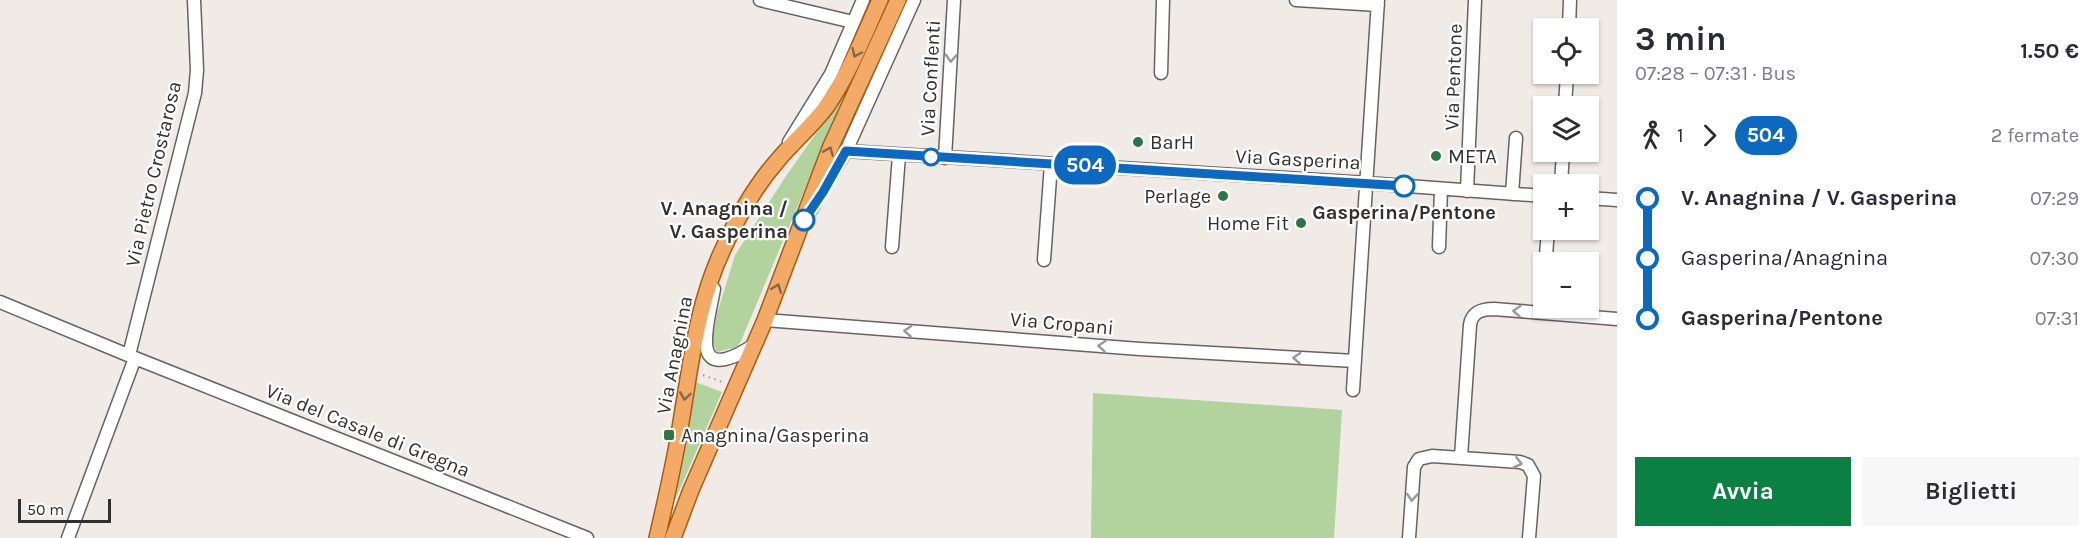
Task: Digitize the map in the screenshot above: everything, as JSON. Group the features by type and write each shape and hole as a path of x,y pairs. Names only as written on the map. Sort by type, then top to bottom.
{"main road":[{"name":"Via Anagnina","path":"657,538 674,465 693,343 719,258 747,205 778,160 810,127 835,93 880,0"},
{"path":"673,538 691,490 765,320 831,146 898,0"}],"street":[{"name":"Via Pietro Crostarosa","path":"132,357 195,93 197,70 194,0"},
{"path":"760,0 853,22"},
{"name":"Via Anagnina","path":"778,160 831,74 864,0"},
{"path":"801,225 846,151 914,0"},
{"name":"Via Conflenti","path":"945,158 954,0"},
{"path":"1161,73 1163,0"},
{"path":"1296,0 1378,2 1353,390"},
{"name":"Via Pentone","path":"1467,191 1475,0"},
{"path":"1569,18 1570,0"},
{"path":"1512,194 1516,138"},
{"name":"Via Gasperina","path":"846,151 1533,195"},
{"path":"892,247 899,155"},
{"path":"1044,260 1051,164"},
{"path":"1438,247 1441,189"},
{"path":"1599,199 1617,200"},
{"path":"719,258 705,340 709,353 715,358 727,360 737,356 756,342"},
{"name":"Via del Casale di Gregna","path":"0,302 587,538"},
{"path":"1461,457 1470,326 1474,315 1480,310 1490,309 1617,319"},
{"name":"Via Cropani","path":"765,320 1140,349 1355,361"},
{"path":"68,538 132,357"},
{"path":"1409,538 1413,471 1417,462 1425,456 1520,462 1530,468 1534,479 1529,538"}],"path":[{"path":"696,373 723,382"}],"green space":[{"path":"846,91 741,341 737,347 717,352 712,342 717,314 735,255 786,176"},
{"path":"693,381 722,392 670,512"},
{"path":"1093,393 1342,410 1334,538 1091,538"}],"bus line":[{"name":"504","path":"804,220 846,151 1404,186"}],"place":[{"name":"BarH","path":"1138,142"},
{"name":"META","path":"1436,156"},
{"name":"Gasperina/Pentone","path":"1404,186"},
{"name":"Perlage","path":"1223,196"},
{"name":"V. Anagnina / V. Gasperina","path":"804,220"},
{"name":"Home Fit","path":"1301,223"},
{"name":"Anagnina/Gasperina","path":"669,435"}]}
